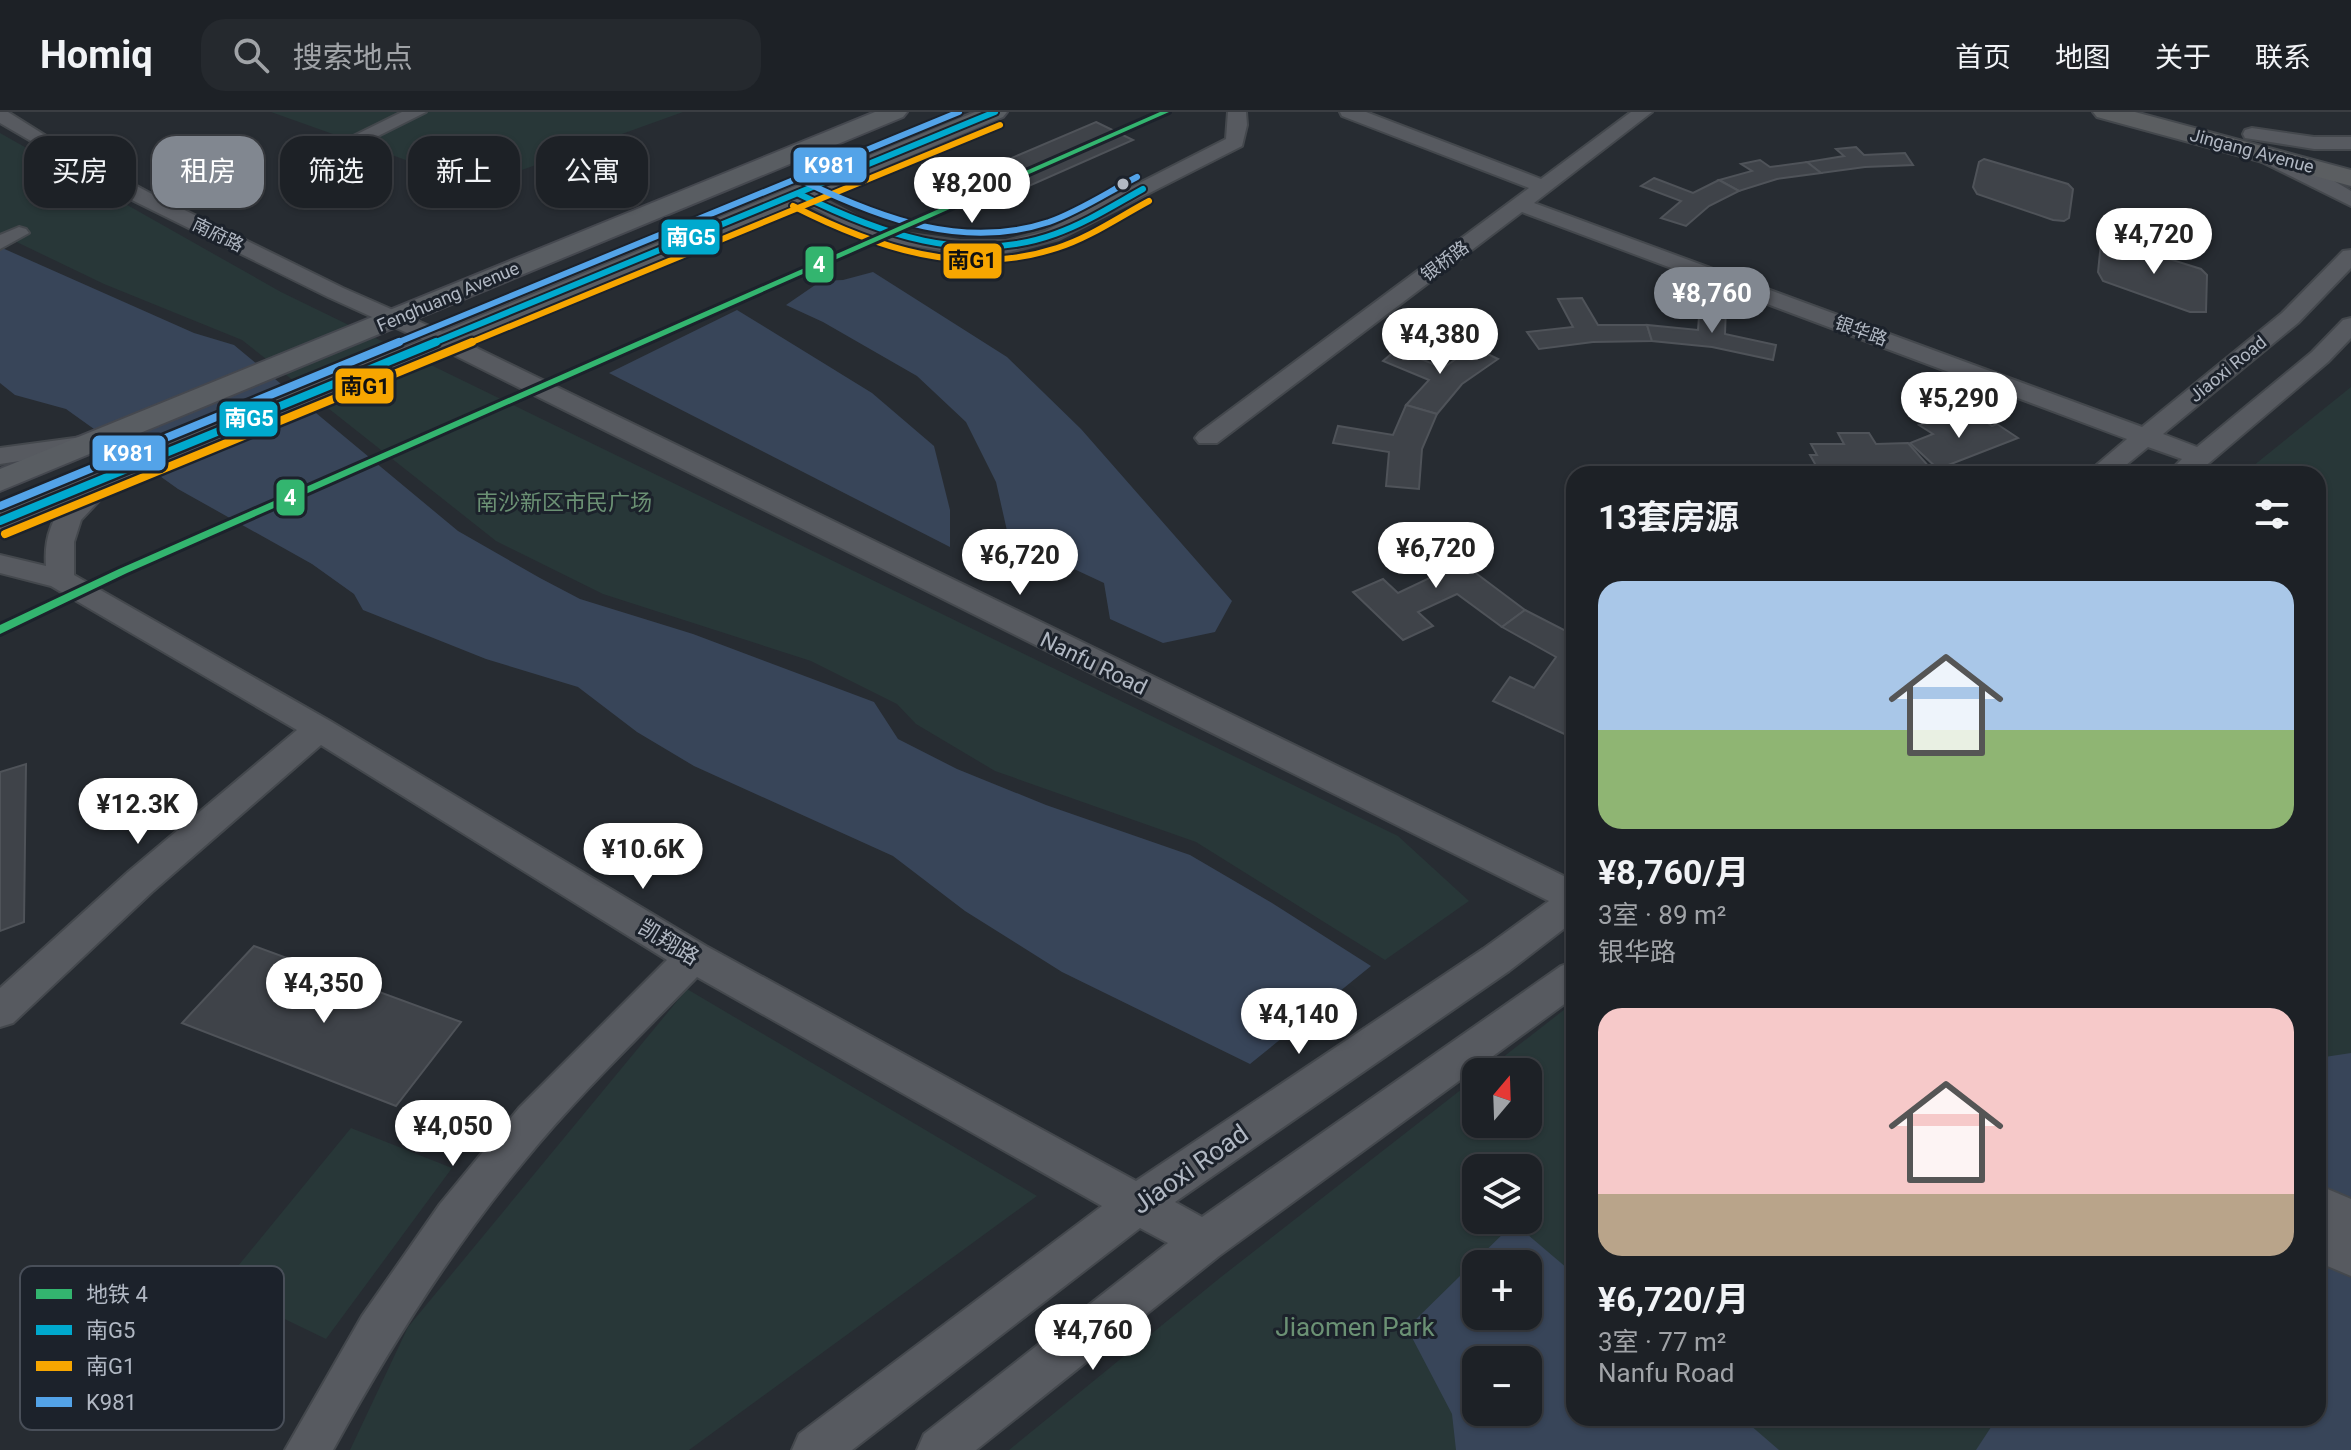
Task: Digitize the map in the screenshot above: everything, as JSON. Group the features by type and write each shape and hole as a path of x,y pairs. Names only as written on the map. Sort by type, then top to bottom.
{"highway":[{"name":"Jingang Avenue","path":"2106,112 2256,144 2351,160"},
{"name":"Jingang Avenue","path":"2169,112 2351,178"}],"main road":[{"name":"Fenghuang Avenue","path":"0,481 895,112"},
{"name":"Fenghuang Avenue","path":"0,521 995,112"},
{"path":"523,265 559,293"}],"street":[{"path":"365,136 417,112"},
{"path":"799,194 864,228 892,238 960,247 1006,247 1052,235 1235,142 1237,112"},
{"path":"1349,112 1545,187"},
{"name":"银桥路","path":"1208,438 1643,112"},
{"name":"南府路","path":"0,115 47,147 392,321 444,341"},
{"path":"2256,144 2351,143"},
{"path":"2256,144 2351,200"},
{"name":"银华路","path":"1521,205 2200,457"},
{"name":"Jiaoxi Road","path":"2109,466 2290,318 2351,256"},
{"path":"2189,466 2320,357 2351,325"},
{"name":"Nanfu Road","path":"444,341 1566,895"},
{"path":"0,456 89,444"},
{"path":"60,579 58,543 71,511 111,474"},
{"name":"凯翔路","path":"0,564 60,579 319,729 693,957 1204,1241"},
{"path":"0,1011 140,882 319,729"},
{"name":"Jiaoxi Road","path":"815,1450 1138,1204 1496,960 1566,905"},
{"path":"308,1450 362,1352 436,1241 512,1145 693,957"},
{"path":"940,1450 1204,1241 1566,982"},
{"path":"2326,1208 2351,1219"},
{"path":"2326,1244 2351,1255"}],"green space":[{"path":"271,112 683,112 616,136 536,136 536,165 520,171 520,136 408,136 408,161 392,155 392,136 338,136"},
{"name":"南沙新区市民广场","path":"0,133 24,147 24,208 133,208 281,292 1398,836 1469,901 1385,960 1196,842 995,771 916,724 897,704 811,661 603,594 496,541 242,340 104,284 0,234"},
{"name":"Jiaomen Park","path":"2351,387 2351,1450 1009,1450 1221,1277 1462,1089 1462,1138 1542,1138 1542,1058 1502,1058 1566,1008 1566,1426 2326,1426 2326,466 2253,466"},
{"path":"687,989 1037,1196 689,1450 350,1450 408,1327"},
{"path":"351,1128 452,1168 326,1339 284,1319 284,1266 238,1266"}],"water":[{"path":"0,247 194,333 234,345 458,531 580,599 693,634 874,702 898,739 957,769 1046,805 1190,855 1371,966 1250,1064 1062,972 965,911 893,856 694,766 637,732 578,687 486,659 363,610 354,594 312,564 178,489 66,409 15,395 0,383"},
{"path":"873,272 1007,357 1081,429 1232,601 1215,632 1163,643 1110,619 1104,583 1074,569 1032,576 1005,561 1010,544 996,482 966,422 917,376 823,322 786,305 821,281 843,280"},
{"path":"737,310 872,393 934,446 950,510 950,547 609,373"},
{"path":"2351,1053 2351,1450 1976,1450 1992,1426 2326,1426 2326,1057"},
{"path":"1503,1234 1527,1234 1566,1267 1566,1426 1751,1426 1779,1450 1456,1450 1452,1414 1407,1328 1462,1274 1462,1330 1542,1330 1542,1250 1486,1250"}],"building":[{"path":"1096,122 1133,140 970,212 934,191"},
{"path":"1856,147 1864,155 1905,153 1913,165 1821,173 1807,162 1844,156 1836,149"},
{"path":"1984,159 2068,184 2073,189 2069,218 2053,220 1977,194 1973,187 1979,162"},
{"path":"1760,160 1770,167 1807,162 1821,173 1777,179 1739,191 1719,180 1752,171 1741,164"},
{"path":"1654,178 1693,193 1719,180 1739,191 1709,206 1686,226 1661,218 1681,201 1641,186"},
{"path":"2106,239 2201,269 2207,275 2206,312 2190,312 2103,281 2098,272 2101,243"},
{"path":"1582,298 1598,325 1647,325 1652,341 1593,342 1539,349 1527,332 1573,327 1558,299"},
{"path":"1700,303 1726,307 1725,334 1776,345 1773,360 1712,347 1652,341 1647,325 1698,330"},
{"path":"1473,347 1498,359 1462,384 1437,414 1406,405 1429,380 1383,361 1397,349 1443,368"},
{"path":"1406,405 1437,414 1422,449 1419,489 1386,486 1389,452 1333,443 1338,426 1393,435"},
{"path":"1942,417 1956,426 1979,417 2018,438 1946,466 1935,466 1910,443 1933,434 1919,425"},
{"path":"1838,433 1869,433 1876,444 1908,443 1928,466 1816,466 1810,455 1817,455 1811,444 1844,444"},
{"path":"1434,530 1473,571 1525,610 1502,627 1457,594 1418,612 1433,626 1403,640 1353,592 1383,579 1398,593 1436,575 1404,540"},
{"path":"1525,610 1566,631 1566,735 1493,701 1510,677 1534,688 1556,657 1502,627"},
{"path":"26,764 24,922 0,931 0,772"},
{"path":"254,946 461,1022 396,1106 182,1023"}],"metro line":[{"name":"4","path":"0,630 123,571 1166,112"}],"transit line":[{"name":"K981","path":"0,506 959,112"},
{"name":"南G5","path":"0,521 995,112"},
{"name":"南G1","path":"5,534 1000,125"},
{"name":"K981","path":"805,182 864,209 924,228 985,233 1048,222 1137,177"},
{"name":"南G5","path":"799,194 890,233 952,246 984,247 1017,244 1050,236 1086,221 1143,189"},
{"name":"南G1","path":"793,206 856,236 888,247 921,256 988,261 1057,248 1092,233 1149,201"}]}
